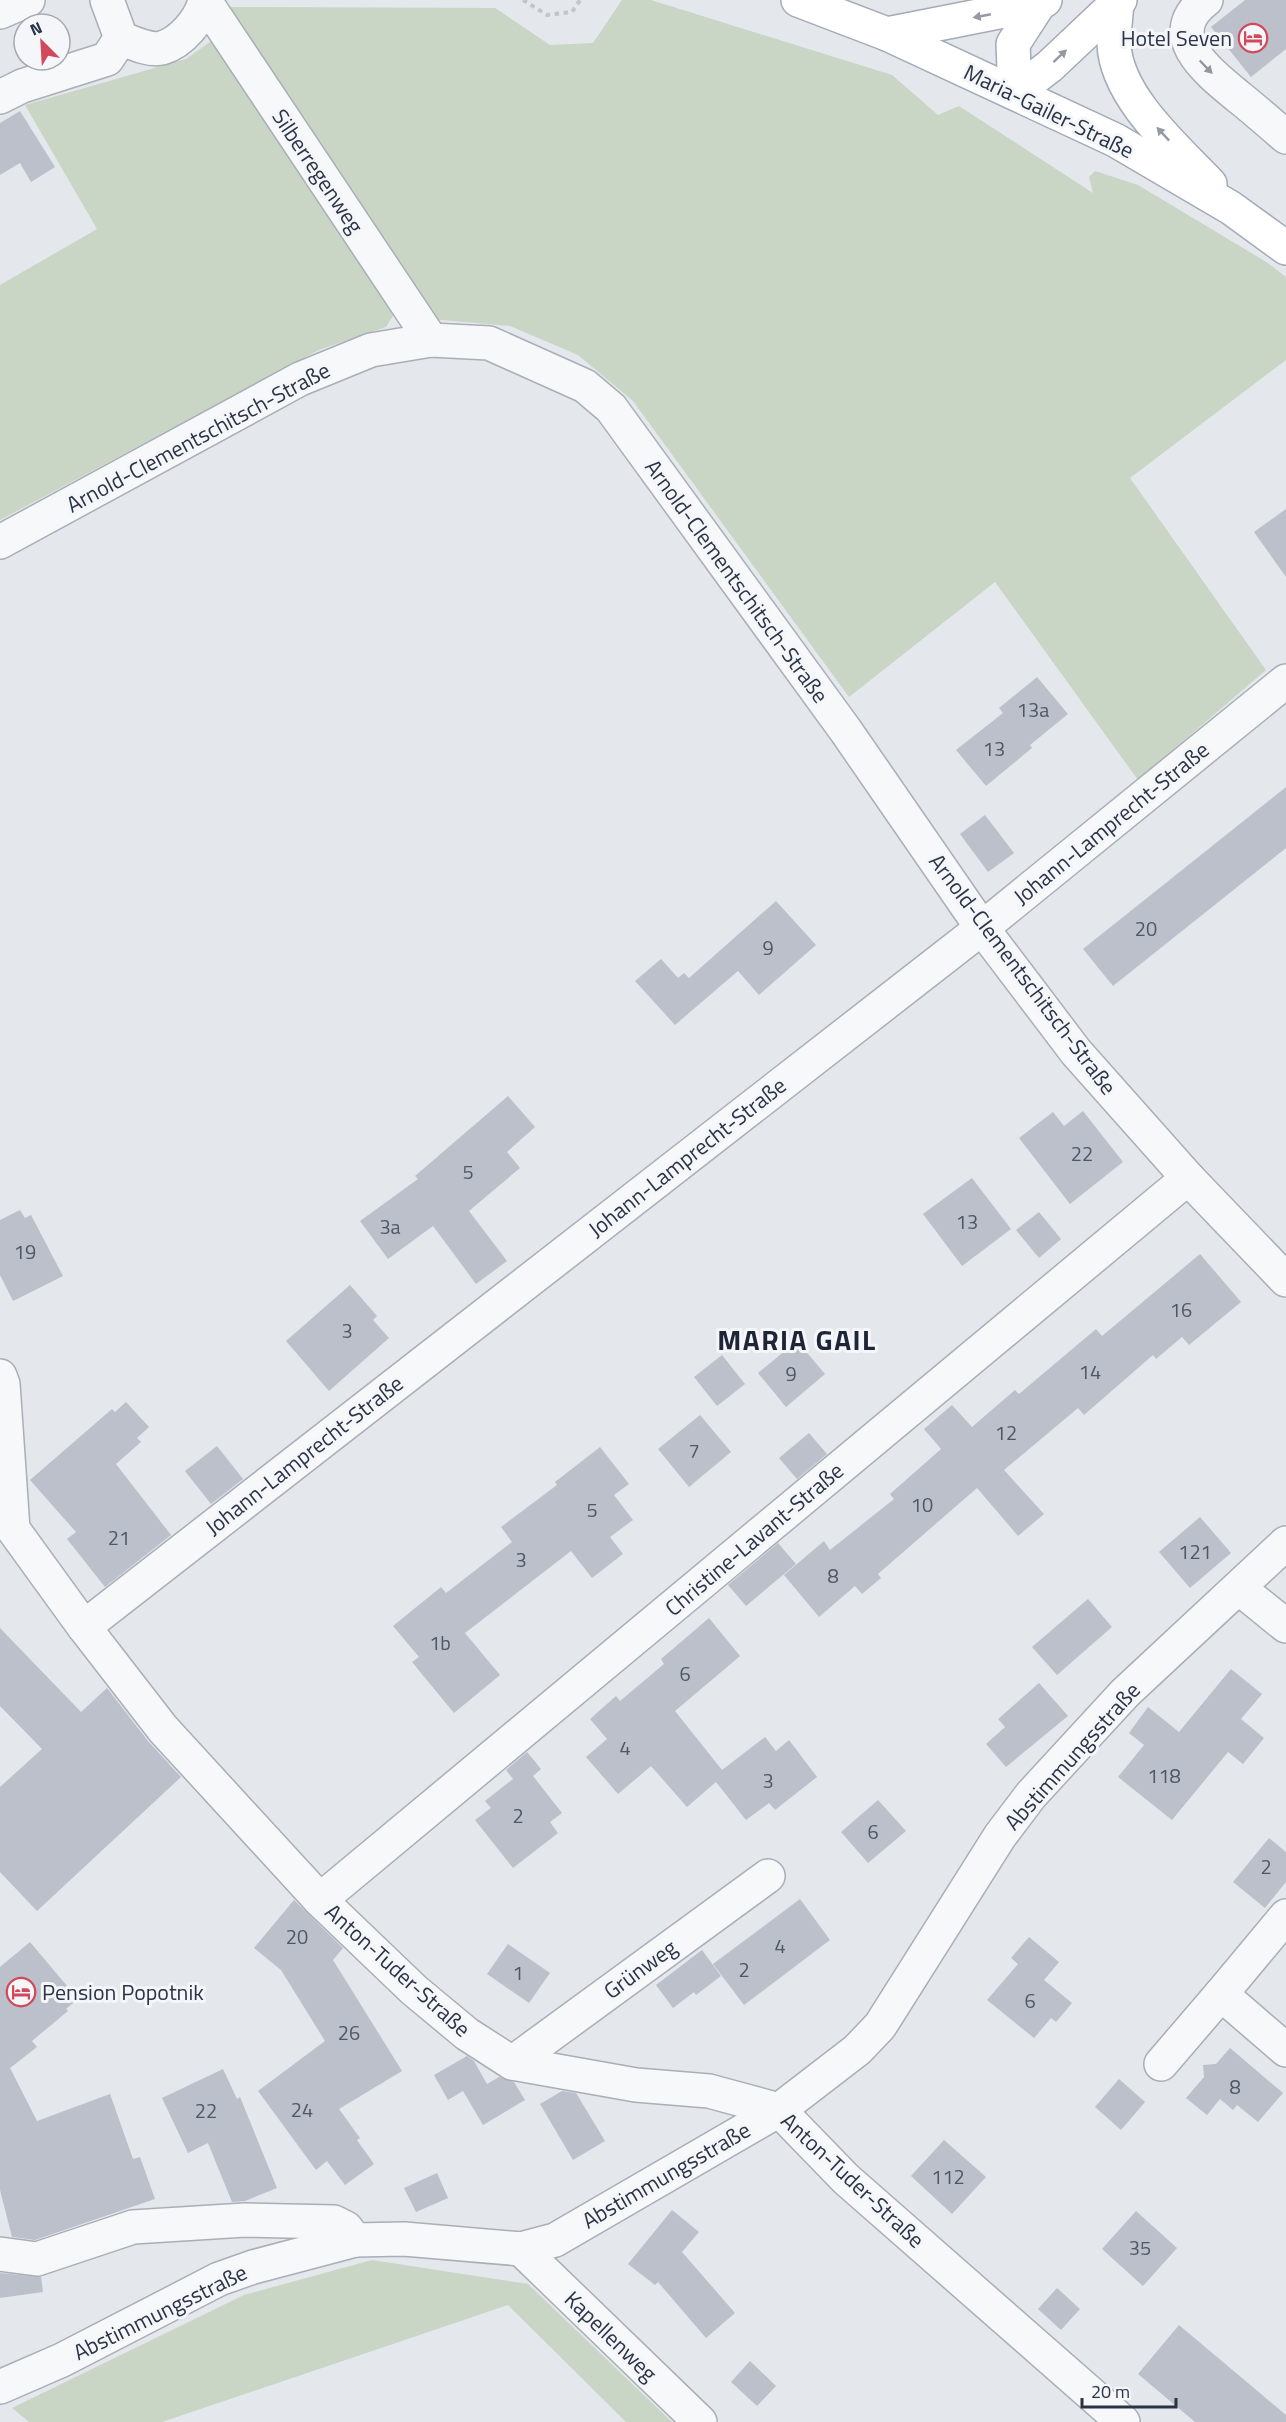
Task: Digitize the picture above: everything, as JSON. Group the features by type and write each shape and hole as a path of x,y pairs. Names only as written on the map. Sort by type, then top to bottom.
{"main road":[{"name":"Maria-Gailer-Straße","path":"798,0 887,34 1115,140 1232,208 1286,248"},
{"path":"1015,93 1050,66 1119,1"},
{"path":"1119,1 1114,46 1123,82 1137,105 1232,208"},
{"path":"887,34 1042,2"},
{"path":"1015,93 1013,44 1042,2"}],"street":[{"path":"0,12 28,0"},
{"path":"0,97 22,86 107,59 121,38 107,0"},
{"path":"1206,0 1197,7 1189,20 1187,36 1193,52 1203,67 1286,137"},
{"name":"Silberregenweg","path":"121,38 141,46 162,48 191,29 205,1 431,340"},
{"name":"Arnold-Clementschitsch-Straße","path":"0,542 300,379 371,350 431,340 489,343 585,386 611,408 846,731 982,928 1076,1052 1188,1178 1286,1280"},
{"name":"Johann-Lamprecht-Straße","path":"84,1627 982,928 1286,681"},
{"name":"Christine-Lavant-Straße","path":"320,1900 1188,1178"},
{"name":"Anton-Tuder-Straße","path":"0,1376 3,1384 7,1537 84,1627 163,1729 320,1900 414,1990 467,2034 512,2063 636,2085 709,2091 779,2110 846,2179 1124,2422"},
{"name":"Abstimmungsstraße","path":"0,2387 62,2360 219,2279 254,2267 355,2240 404,2239 521,2249 555,2240 779,2110 857,2050 880,2026 1000,1836 1031,1795 1125,1693 1286,1543"},
{"path":"1239,1588 1286,1626"},
{"name":"Grünweg","path":"512,2063 768,1876"},
{"path":"1161,2064 1286,1916"},
{"path":"1221,1994 1286,2050"},
{"path":"0,2254 38,2259 133,2228 245,2220 334,2222 346,2228 355,2240"},
{"name":"Kapellenweg","path":"521,2249 700,2422"}],"path":[{"path":"523,0 547,15 572,12 580,0"}],"green space":[{"path":"622,0 651,0 892,75 938,115 959,106 1093,193 1089,177 1095,171 1138,185 1268,263 1286,277 1286,360 1130,478 1266,670 1138,780 995,582 849,697 633,401 578,355 510,326 430,319 224,7 495,8 550,45 593,43"},
{"path":"214,39 397,309 386,327 319,350 0,520 0,285 97,229 25,105 186,59"},
{"path":"372,2260 528,2284 672,2422 626,2422 508,2305 162,2422 29,2422 12,2408 244,2295"}],"building":[{"name":"Hotel Seven","path":"1245,0 1286,0 1286,49 1251,77 1211,27"},
{"path":"20,111 55,167 31,182 20,163 0,175 0,123"},
{"path":"1286,509 1286,577 1254,532"},
{"path":"1037,677 1068,714 986,786 956,750 1003,713 999,708"},
{"path":"1286,787 1286,848 1113,986 1083,949"},
{"path":"985,815 1014,853 988,872 960,834"},
{"path":"776,901 816,945 759,995 738,971 675,1025 635,981 661,959 678,978 684,973 689,978"},
{"path":"508,1096 535,1127 507,1152 520,1168 469,1211 507,1261 476,1284 433,1226 388,1259 360,1221 418,1179 415,1176"},
{"path":"1083,1111 1123,1162 1070,1204 1019,1138 1053,1112 1064,1126"},
{"path":"972,1178 1011,1229 962,1266 923,1214"},
{"path":"20,1210 25,1218 31,1215 63,1276 13,1301 0,1275 0,1220"},
{"path":"1039,1212 1061,1239 1039,1258 1016,1230"},
{"path":"1200,1254 1241,1302 1189,1345 1182,1337 1156,1359 1153,1355 1084,1415 1078,1408 1004,1470 1044,1514 1018,1536 977,1488 878,1574 881,1578 862,1594 855,1586 819,1617 784,1575 824,1541 830,1550 894,1499 890,1494 941,1449 924,1429 952,1405 972,1427 1015,1390 1019,1394 1096,1329 1102,1336"},
{"path":"350,1285 377,1316 373,1320 389,1338 329,1391 286,1341"},
{"path":"797,1341 825,1374 786,1407 758,1373"},
{"path":"722,1355 745,1384 717,1406 694,1377"},
{"path":"126,1402 149,1427 137,1438 141,1442 116,1464 171,1535 105,1587 67,1539 76,1532 30,1480 112,1409 115,1412"},
{"path":"700,1415 731,1452 689,1487 658,1449"},
{"path":"809,1433 827,1454 797,1479 779,1458"},
{"path":"217,1446 243,1479 211,1504 185,1471"},
{"path":"600,1447 629,1484 614,1495 633,1520 610,1537 623,1554 592,1578 571,1551 465,1633 500,1675 454,1713 412,1662 419,1657 393,1626 441,1587 446,1593 512,1542 501,1527 557,1485 555,1482"},
{"path":"1200,1517 1231,1553 1190,1588 1159,1552"},
{"path":"778,1543 796,1564 746,1606 728,1585"},
{"path":"1088,1599 1112,1627 1057,1675 1032,1647"},
{"path":"709,1618 740,1656 675,1711 722,1770 765,1737 776,1751 789,1740 817,1777 775,1810 769,1803 746,1820 716,1782 687,1807 651,1766 618,1794 586,1757 607,1739 590,1719 616,1696 620,1701 664,1664 661,1659"},
{"path":"0,1628 81,1712 107,1688 148,1741 181,1777 37,1911 0,1872 0,1787 42,1749 0,1706"},
{"path":"1231,1669 1262,1694 1241,1719 1264,1738 1243,1764 1228,1752 1172,1820 1118,1777 1144,1745 1129,1733 1148,1707 1179,1732"},
{"path":"1039,1683 1068,1716 1006,1767 986,1744 1005,1727 998,1719"},
{"path":"527,1752 541,1769 533,1776 562,1813 550,1822 558,1833 513,1868 475,1820 491,1808 485,1801 513,1779 506,1770"},
{"path":"878,1800 906,1831 868,1863 841,1832"},
{"path":"1269,1838 1286,1852 1286,1882 1265,1908 1233,1882"},
{"path":"800,1899 830,1940 744,2005 713,1964"},
{"path":"294,1900 343,1948 333,1960 402,2071 339,2109 360,2138 357,2140 374,2164 345,2185 327,2161 316,2170 258,2091 325,2041 281,1970 254,1948"},
{"path":"1029,1937 1059,1962 1044,1980 1072,2003 1056,2022 1051,2018 1034,2038 987,2000 1018,1964 1011,1958"},
{"path":"30,1942 78,1999 66,2009 68,2011 32,2041 37,2047 10,2068 37,2121 110,2094 133,2159 140,2157 155,2199 35,2240 12,2237 0,2190 0,1967"},
{"path":"508,1944 550,1973 529,2003 487,1974"},
{"path":"702,1950 721,1976 696,1995 694,1992 673,2008 656,1985"},
{"path":"1230,2048 1283,2093 1258,2122 1237,2105 1233,2110 1220,2099 1207,2115 1186,2098 1204,2077 1203,2065 1216,2064"},
{"path":"467,2056 474,2061 487,2084 499,2077 514,2082 525,2100 483,2125 463,2091 448,2100 434,2075"},
{"path":"223,2069 237,2099 240,2097 277,2188 245,2201 232,2202 208,2143 188,2153 162,2098"},
{"path":"1119,2079 1145,2102 1121,2130 1095,2107"},
{"path":"562,2091 576,2093 605,2141 573,2160 540,2104"},
{"path":"944,2140 986,2177 952,2214 911,2176"},
{"path":"437,2173 448,2198 416,2212 404,2188"},
{"path":"672,2210 699,2232 682,2252 735,2313 706,2338 658,2282 655,2285 628,2264"},
{"path":"1136,2211 1177,2248 1143,2286 1102,2249"},
{"path":"0,2273 41,2277 43,2292 0,2298"},
{"path":"1057,2288 1080,2309 1061,2330 1038,2309"},
{"path":"1179,2325 1286,2415 1286,2422 1195,2422 1138,2374"},
{"path":"750,2361 776,2386 757,2406 731,2382"}],"place":[{"name":"Hotel Seven","path":"1253,38"},
{"name":"Pension Popotnik","path":"21,1992"}],"district":[{"name":"MARIA GAIL","path":"797,1340"}]}
